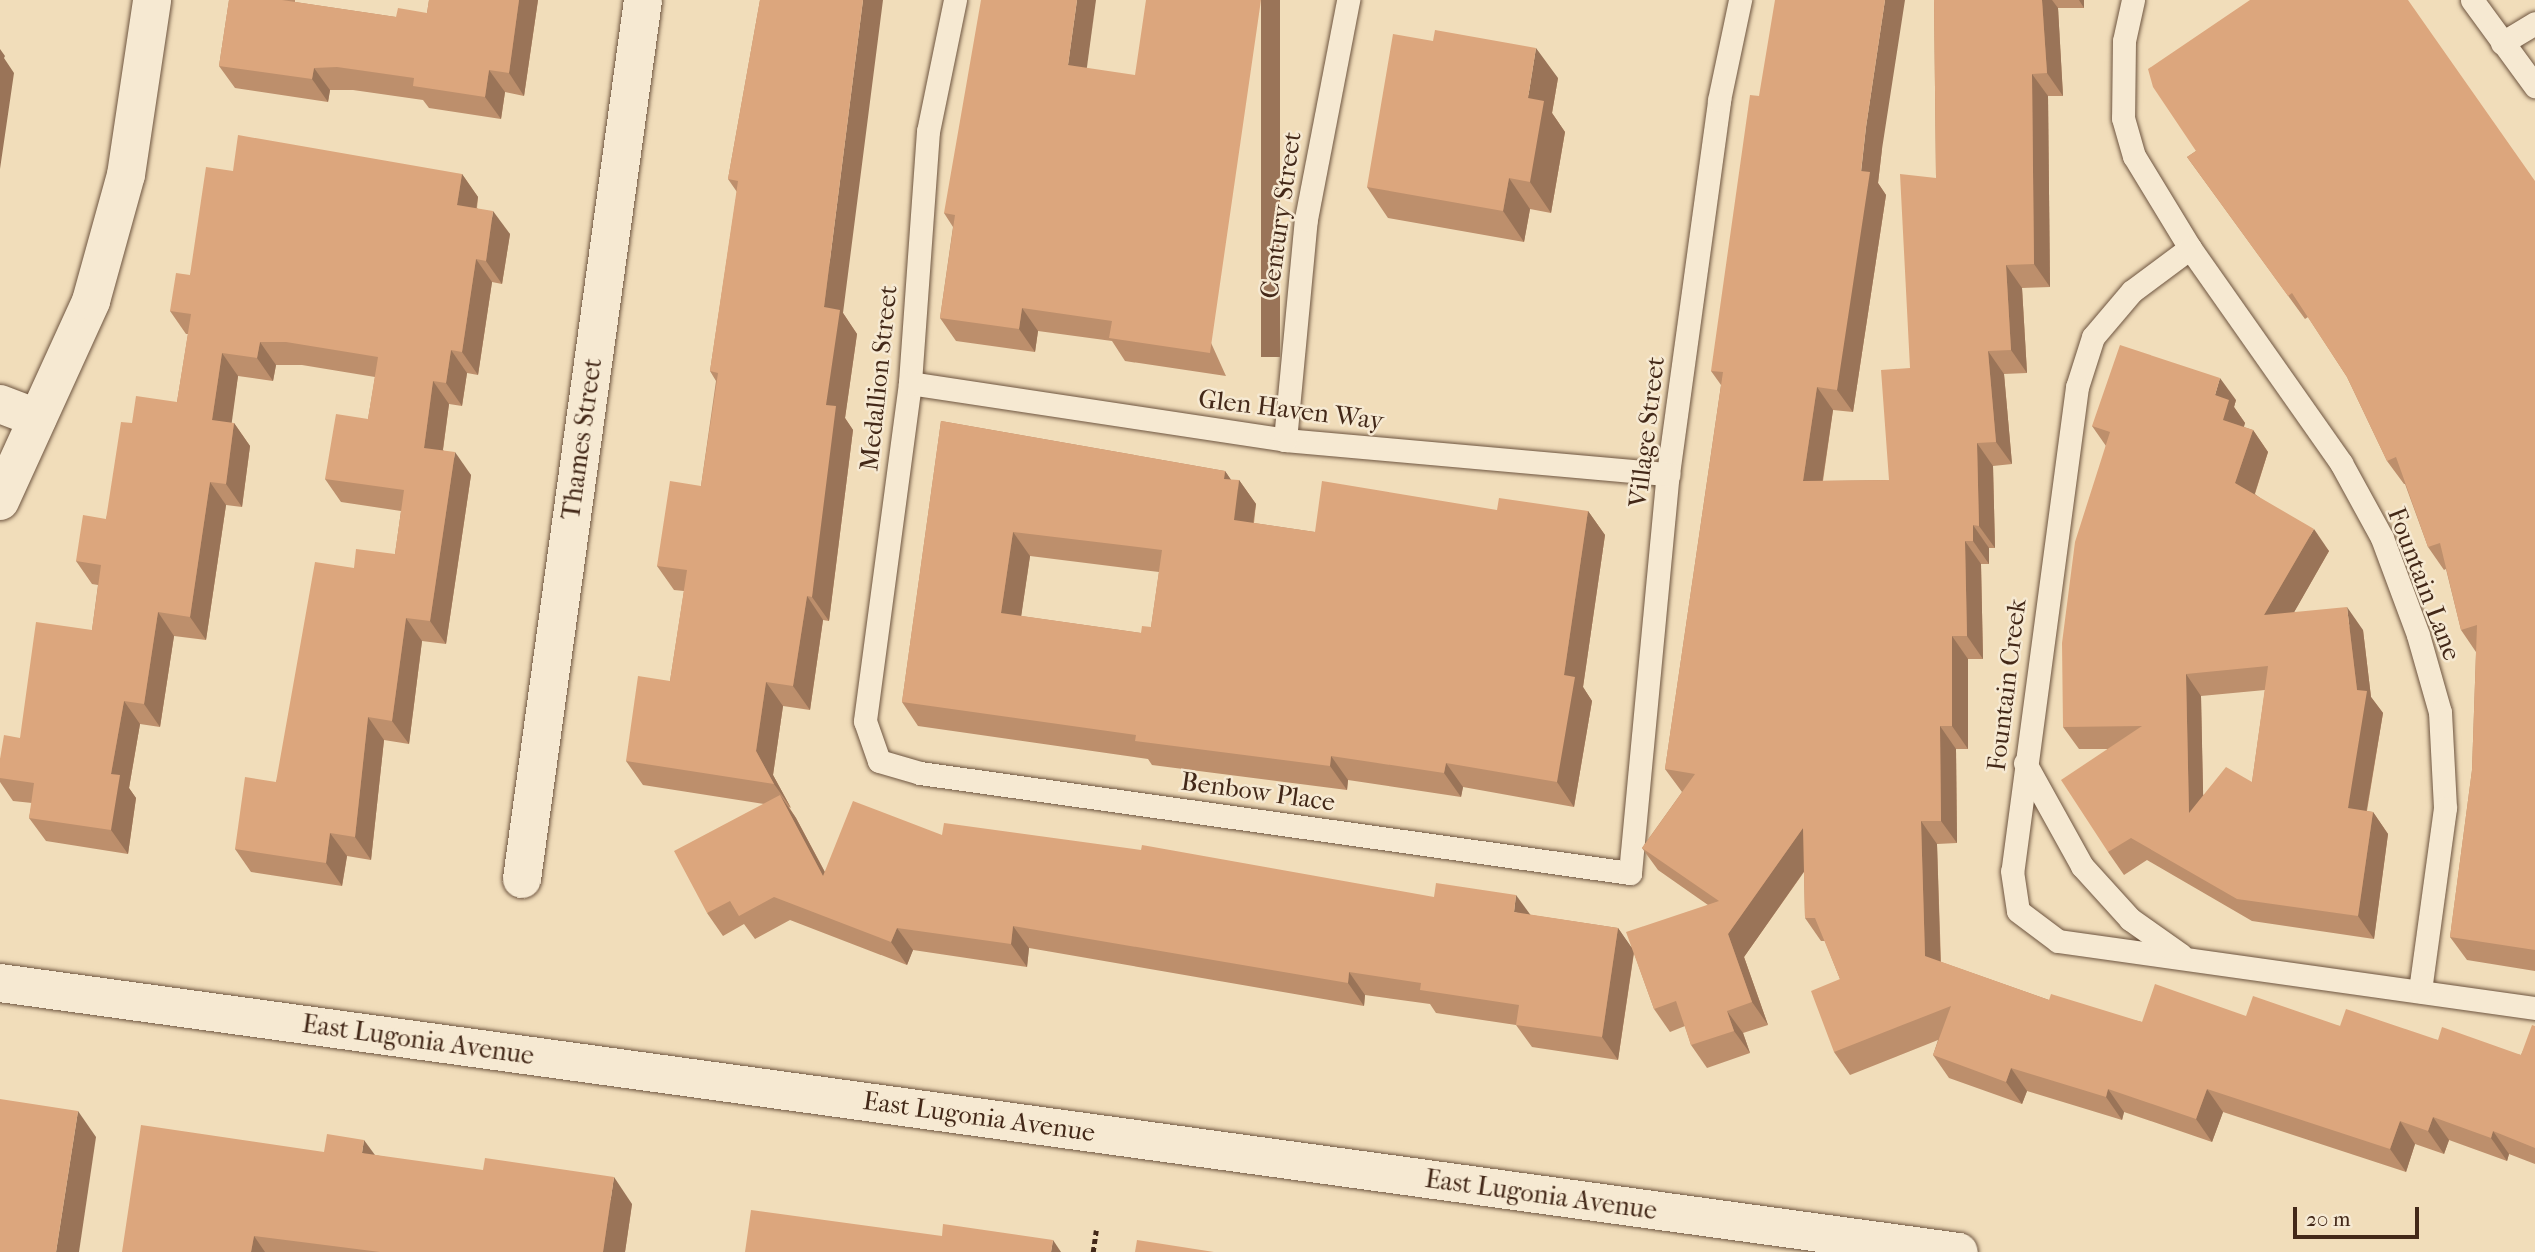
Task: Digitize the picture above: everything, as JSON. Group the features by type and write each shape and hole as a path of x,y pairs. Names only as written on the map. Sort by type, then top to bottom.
{"main road":[{"path":"0,501 91,301 119,200 152,0"},
{"name":"Thames Street","path":"522,879 643,0"},
{"path":"0,404 37,418"},
{"name":"East Lugonia Avenue","path":"0,983 1959,1252"}],"lane":[{"name":"Medallion Street","path":"879,761 865,721 910,383 928,131 955,0"},
{"name":"Century Street","path":"1284,440 1306,219 1348,0"},
{"name":"Village Street","path":"1630,873 1668,474 1719,100 1740,0"},
{"path":"2133,0 2124,41 2123,118 2134,156 2190,247"},
{"path":"2472,0 2535,86"},
{"path":"2502,43 2535,23"},
{"name":"Fountain Creek","path":"2190,247 2132,291 2089,350 2062,469 2012,871 2018,911 2057,940 2535,1008"},
{"name":"Fountain Lane","path":"2190,247 2341,463 2382,537 2418,635 2440,712 2445,808 2420,991"},
{"name":"Glen Haven Way","path":"910,383 1284,440 1668,474"},
{"name":"Benbow Place","path":"879,761 920,773 1630,873"},
{"path":"2025,763 2082,866 2130,919 2187,959"}],"path":[{"path":"1093,1252 1096,1230"}],"building":[{"path":"229,0 282,0 396,17 398,8 427,13 429,0 519,0 509,73 489,70 485,97 413,86 414,78 337,67 314,68 312,79 219,66"},
{"path":"760,0 863,0 824,307 840,310 826,405 836,406 812,597 807,596 793,686 766,682 756,751 774,784 626,761 638,676 670,681 687,570 657,566 670,481 701,486 718,373 710,371 738,181 728,179"},
{"path":"981,0 1077,0 1068,65 1135,75 1146,0 1261,0 1210,353 1109,338 1112,321 1022,308 1019,329 940,318 955,215 944,213"},
{"path":"1775,0 1885,0 1861,171 1870,172 1837,390 1817,387 1803,481 1889,480 1881,370 1910,368 1900,174 1936,178 1934,0 2042,0 2047,73 2032,74 2034,264 2006,265 2011,350 1988,351 1996,442 1977,443 1979,526 1973,525 1973,541 1965,541 1967,636 1952,636 1952,726 1940,726 1941,821 1921,821 1925,956 2049,1000 2051,994 2142,1022 2155,984 2246,1016 2253,996 2340,1026 2346,1009 2438,1040 2442,1027 2521,1055 2532,1025 2535,1026 2535,1148 2493,1131 2491,1138 2433,1117 2428,1131 2400,1121 2390,1149 2207,1089 2196,1119 2108,1089 2106,1097 2011,1068 2006,1082 1933,1055 1951,1006 1834,1052 1811,991 1840,979 1815,918 1805,918 1803,828 1728,934 1752,1002 1727,1011 1734,1031 1691,1045 1676,1001 1654,1009 1626,932 1719,901 1642,848 1695,774 1665,769 1723,372 1711,371 1750,95 1759,96"},
{"path":"2250,0 2408,0 2535,181 2535,950 2450,937 2472,770 2477,625 2461,630 2440,543 2428,547 2396,457 2387,461 2347,377 2292,293 2288,296 2187,157 2196,151 2153,87 2148,69"},
{"path":"1435,30 1536,48 1528,98 1544,101 1530,182 1509,178 1503,211 1367,187 1393,34 1433,41"},
{"path":"238,135 462,174 457,205 493,211 486,261 476,259 462,352 451,350 446,383 433,381 424,448 455,452 430,621 406,618 392,721 368,717 355,837 330,833 326,863 235,849 245,777 276,782 315,562 354,568 356,549 395,554 404,490 325,479 336,414 368,419 378,357 286,342 260,342 257,358 222,353 212,420 234,423 226,484 210,482 190,617 158,612 144,704 124,701 111,774 120,775 111,830 29,818 34,783 0,778 4,735 20,738 36,622 92,630 101,565 76,561 83,515 106,519 121,422 132,423 136,396 177,402 191,314 170,311 176,273 190,275 206,167 233,171"},
{"path":"2120,345 2220,378 2215,395 2229,400 2223,420 2253,430 2235,483 2314,529 2264,615 2347,607 2357,690 2367,691 2348,808 2373,812 2358,916 2237,899 2131,838 2108,852 2061,780 2142,726 2063,727 2062,643 2075,542 2110,432 2092,426","holes":["2268,666 2252,782 2226,767 2189,813 2186,674"]},
{"path":"941,421 1225,471 1224,479 1239,480 1234,520 1315,532 1322,481 1497,510 1499,498 1588,511 1564,675 1575,677 1557,782 1446,763 1444,773 1331,756 1330,766 1135,741 1136,735 902,702","holes":["1013,532 1162,550 1151,627 1142,626 1141,633 1001,613"]},
{"path":"780,795 823,876 853,801 942,835 944,823 1141,850 1142,845 1434,897 1436,883 1516,895 1514,912 1618,928 1602,1037 1516,1025 1519,1005 1420,990 1421,983 1349,972 1348,983 1013,926 1011,944 897,928 891,942 774,897 739,916 730,901 707,913 674,851"},
{"path":"0,1099 78,1111 56,1252 0,1252"},
{"path":"141,1125 324,1152 327,1134 364,1140 362,1153 483,1170 485,1158 614,1177 603,1252 380,1252 254,1236 251,1252 122,1252"},
{"path":"751,1210 942,1236 943,1224 1053,1240 1051,1252 745,1252"},
{"path":"1137,1240 1214,1252 1135,1252"}]}
